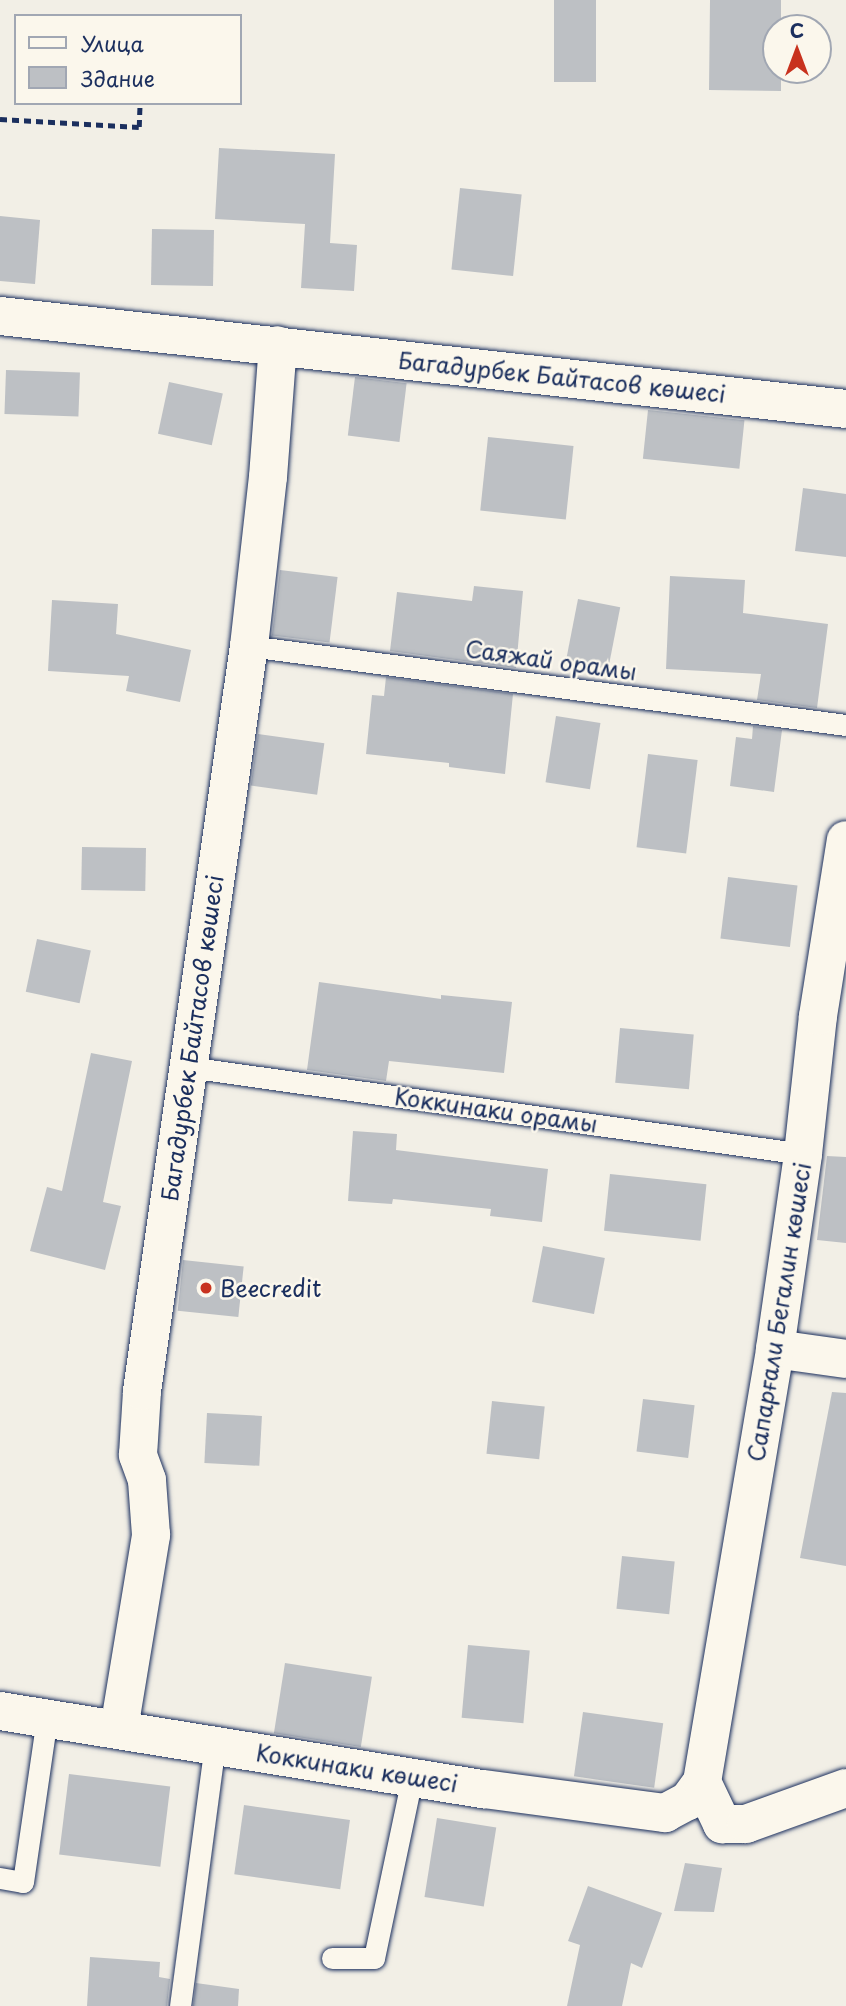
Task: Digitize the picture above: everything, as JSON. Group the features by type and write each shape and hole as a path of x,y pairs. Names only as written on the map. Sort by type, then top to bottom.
{"street":[{"name":"Багадурбек Байтасов көшесі","path":"0,316 846,409"},
{"name":"Багадурбек Байтасов көшесі","path":"119,1728 151,1535 147,1480 138,1455 142,1391 249,646 268,477 278,345"},
{"name":"Сапарғали Бегалин көшесі","path":"702,1782 775,1349 803,1154 832,1019 846,840"},
{"path":"775,1349 846,1359"},
{"name":"Коккинаки көшесі","path":"0,1711 412,1777 665,1813 688,1801 702,1782"},
{"path":"702,1782 722,1824 746,1824 846,1788"}],"lane":[{"name":"Саяжай орамы","path":"249,646 846,725"},
{"name":"Коккинаки орамы","path":"188,1067 803,1154"},
{"path":"0,1878 23,1882 47,1718"},
{"path":"180,2006 215,1744"},
{"path":"332,1958 374,1958 412,1777"}],"path":[{"path":"0,119 139,127 140,105"}],"building":[{"path":"554,0 596,0 596,82 554,82"},
{"path":"710,0 781,0 781,14 762,14 762,84 781,84 781,91 709,90"},
{"path":"219,148 335,154 330,243 357,245 354,291 301,288 305,224 215,219"},
{"path":"460,188 522,194 513,276 451,270"},
{"path":"0,216 40,220 35,284 0,281"},
{"path":"152,229 214,230 213,286 151,285"},
{"path":"6,370 80,373 78,417 4,414"},
{"path":"355,377 407,383 399,442 348,436"},
{"path":"169,382 223,393 212,445 158,434"},
{"path":"648,410 744,420 739,469 643,459"},
{"path":"488,437 574,446 566,520 480,511"},
{"path":"803,488 846,494 846,557 795,551"},
{"path":"280,570 338,577 330,643 272,636"},
{"path":"670,576 745,580 743,613 828,624 817,708 757,700 761,674 666,669"},
{"path":"474,586 523,591 516,668 390,651 397,592 472,601"},
{"path":"578,599 620,607 608,669 566,661"},
{"path":"52,600 118,604 116,634 191,650 180,702 126,691 129,676 48,671"},
{"path":"386,677 513,694 505,774 449,767 449,763 366,754 372,695 384,696"},
{"path":"556,716 600,723 590,789 546,782"},
{"path":"753,726 782,730 774,792 730,786 736,737 752,739"},
{"path":"258,734 324,743 317,795 251,785"},
{"path":"648,754 698,760 686,853 637,847"},
{"path":"82,847 146,848 145,891 81,890"},
{"path":"728,877 797,886 790,947 720,939"},
{"path":"37,939 91,950 80,1003 26,992"},
{"path":"319,982 441,999 441,995 512,1002 504,1073 389,1061 386,1081 307,1070"},
{"path":"620,1028 694,1034 689,1089 615,1083"},
{"path":"91,1053 132,1061 103,1202 121,1206 105,1270 30,1251 47,1187 62,1191"},
{"path":"353,1131 397,1134 396,1150 548,1169 542,1222 490,1216 491,1209 393,1199 392,1204 348,1201"},
{"path":"827,1156 846,1157 846,1243 817,1240"},
{"path":"610,1174 706,1184 701,1241 604,1231"},
{"path":"543,1246 605,1258 594,1314 532,1302"},
{"name":"Beecredit","path":"183,1260 244,1266 238,1317 178,1311"},
{"path":"832,1392 846,1393 846,1566 800,1558"},
{"path":"643,1399 695,1405 688,1458 637,1452"},
{"path":"492,1401 545,1407 539,1459 486,1454"},
{"path":"207,1413 262,1416 259,1466 204,1463"},
{"path":"622,1556 675,1562 669,1614 616,1609"},
{"path":"468,1645 530,1650 523,1723 462,1718"},
{"path":"285,1663 372,1677 361,1747 274,1733"},
{"path":"583,1712 663,1723 654,1788 574,1776"},
{"path":"69,1774 170,1786 160,1867 59,1854"},
{"path":"244,1805 350,1820 340,1889 234,1874"},
{"path":"437,1818 496,1827 484,1906 424,1897"},
{"path":"685,1863 722,1868 714,1912 674,1911"},
{"path":"588,1886 662,1913 642,1968 631,1963 622,2006 567,2006 580,1945 568,1941"},
{"path":"90,1957 160,1962 159,1977 170,1979 167,2006 87,2006"},
{"path":"196,1983 239,1989 238,2006 193,2006"}],"place":[{"name":"Beecredit","path":"206,1288"}]}
